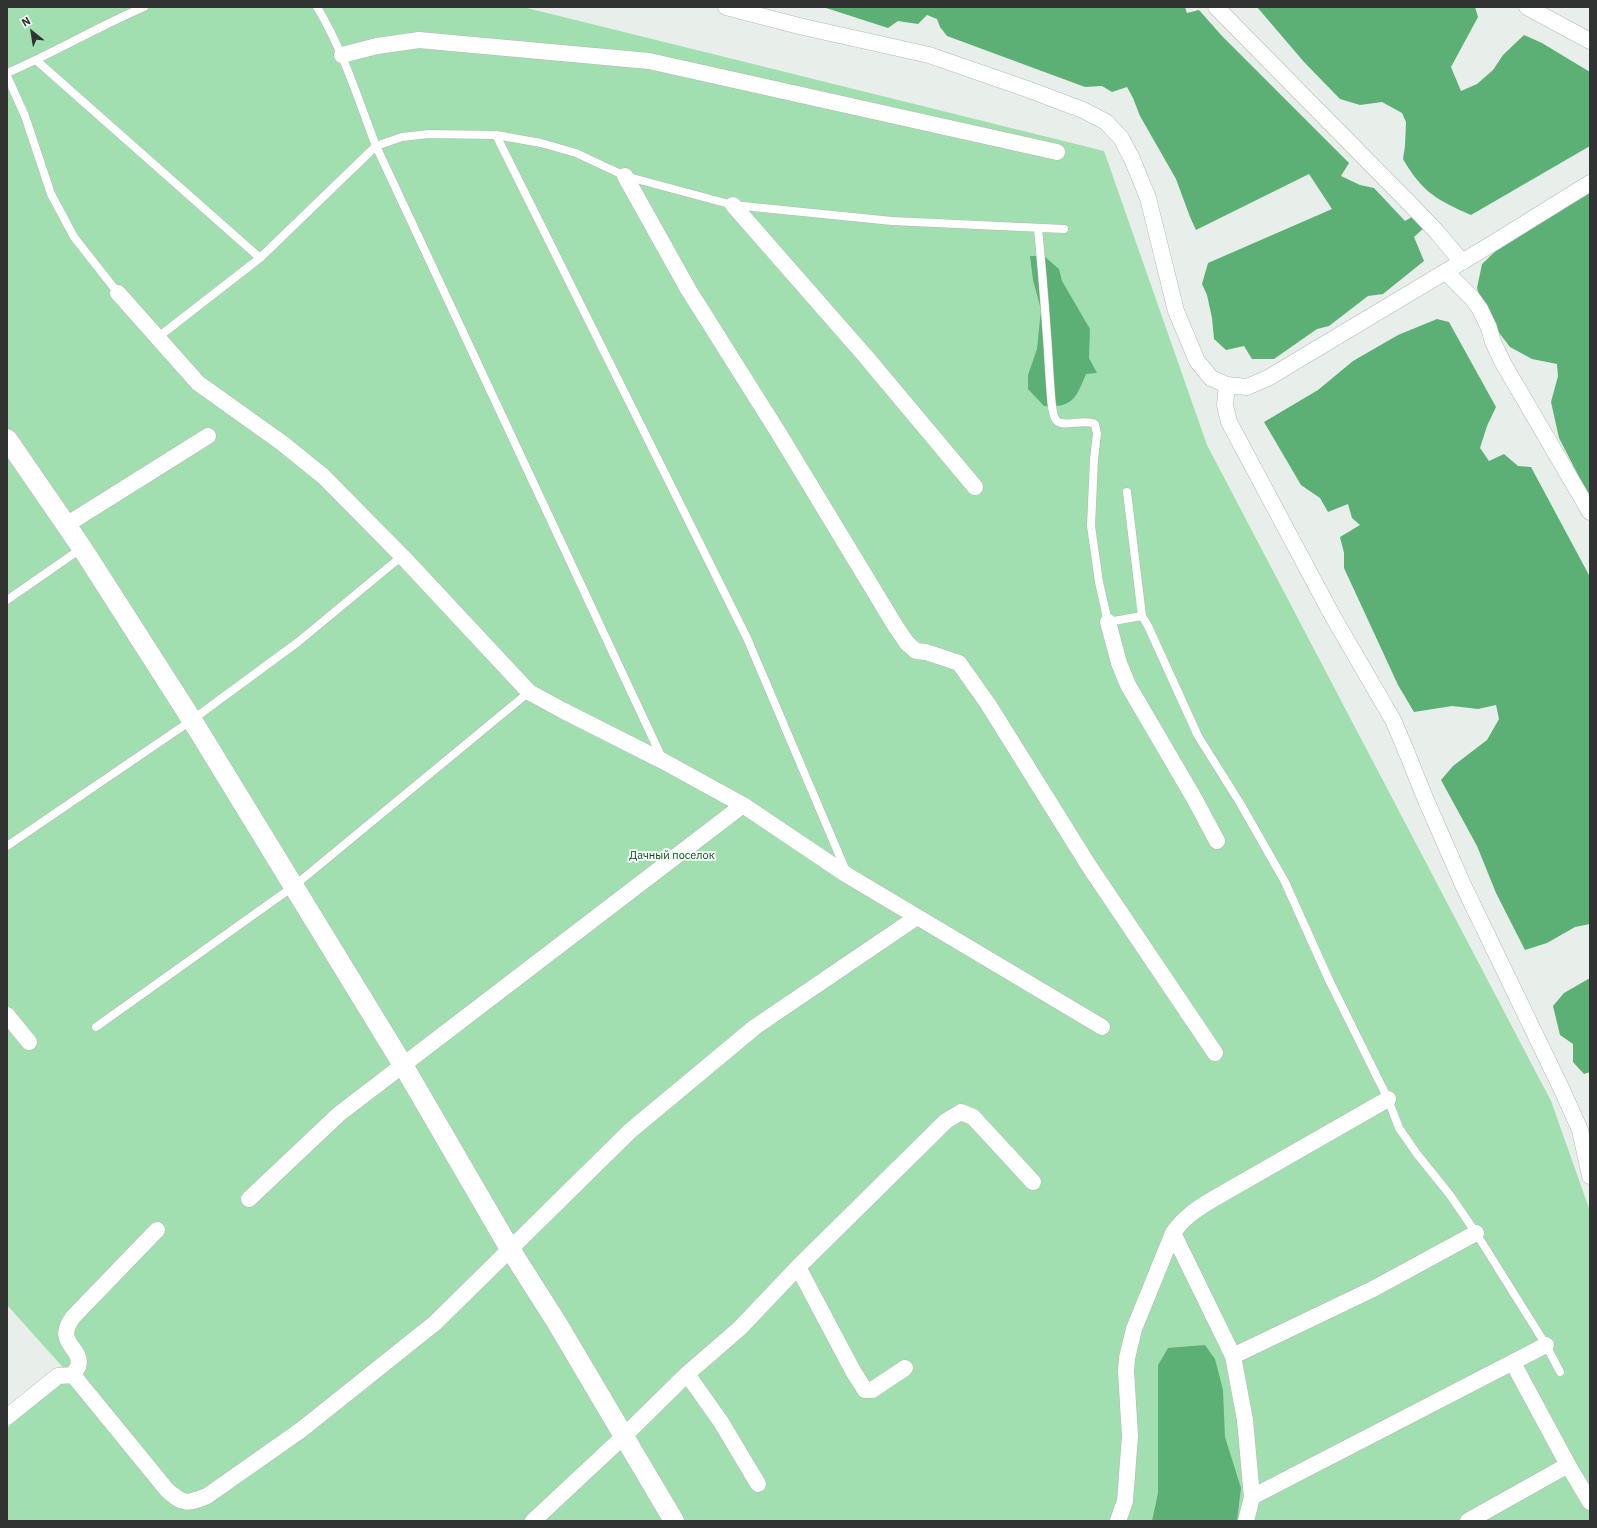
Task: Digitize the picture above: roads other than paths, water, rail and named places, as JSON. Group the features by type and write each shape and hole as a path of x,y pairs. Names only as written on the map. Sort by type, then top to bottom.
{"street":[{"path":"726,7 800,26 929,55 1041,94 1083,110 1106,122 1121,138 1132,159 1148,198 1176,311 1197,361 1211,378 1227,385 1247,387 1268,378 1446,272 1590,183"},
{"path":"1216,7 1413,207 1436,231 1462,262"},
{"path":"1527,7 1590,41"},
{"path":"342,55 377,46 419,40 649,61 1058,152"},
{"path":"625,176 688,289 778,432 896,627 907,643 916,651 926,652 959,663 988,704 1089,866 1215,1053"},
{"path":"733,205 867,358 975,487"},
{"path":"1446,272 1472,298 1480,309 1503,364 1590,512"},
{"path":"118,293 198,383 282,443 323,476 402,556 529,692 663,761 742,805 847,875 1102,1027"},
{"path":"1227,385 1225,405 1229,422 1332,615 1393,720 1464,887 1560,1086 1585,1128 1590,1176"},
{"path":"66,525 208,436"},
{"path":"7,439 82,548 192,720 403,1065 510,1250 557,1323 674,1521"},
{"path":"1108,622 1119,663 1128,685 1194,798 1217,841"},
{"path":"250,1199 339,1114 742,805"},
{"path":"73,1375 167,1490 179,1501 192,1502 207,1496 300,1430 435,1323 630,1131 755,1027 917,917"},
{"path":"7,1014 29,1042"},
{"path":"1118,1521 1125,1501 1130,1436 1126,1370 1129,1344 1173,1233 1180,1222 1193,1211 1388,1098"},
{"path":"533,1521 624,1436 687,1374 740,1328 798,1266 946,1121 961,1112 973,1117 1033,1182"},
{"path":"73,1375 78,1367 78,1360 67,1339 67,1325 73,1316 157,1230"},
{"path":"1173,1233 1233,1356 1245,1420 1252,1497 1246,1521"},
{"path":"1233,1356 1373,1289 1476,1233"},
{"path":"798,1266 853,1371 865,1390 872,1390 905,1368"},
{"path":"1252,1497 1546,1345"},
{"path":"1513,1363 1568,1465 1590,1502"},
{"path":"687,1374 721,1422 758,1484"},
{"path":"7,1417 58,1376 73,1375"},
{"path":"1468,1521 1568,1465"}],"lane":[{"path":"118,293 74,237 51,194 25,116 7,74 107,23 144,7"},
{"path":"317,7 328,25 342,55 376,146 663,761"},
{"path":"36,60 260,258"},
{"path":"157,338 260,258 376,146 402,137 429,134 496,135 541,143 576,153 625,176 733,205 892,221 1064,229"},
{"path":"496,135 747,638 847,875"},
{"path":"1038,228 1051,396 1054,416 1057,421 1063,424 1089,420 1095,424 1097,434 1094,459 1091,526 1099,582 1108,622 1142,616"},
{"path":"1126,492 1142,616 1148,626 1198,736 1240,803 1285,882 1329,980 1388,1098 1399,1128 1417,1154 1450,1195 1476,1233 1546,1345 1560,1372"},
{"path":"7,600 82,548"},
{"path":"7,846 192,720 298,642 402,556"},
{"path":"96,1027 294,886 529,692"}],"park label":[{"name":"Дачный поселок","path":"672,856"}]}
